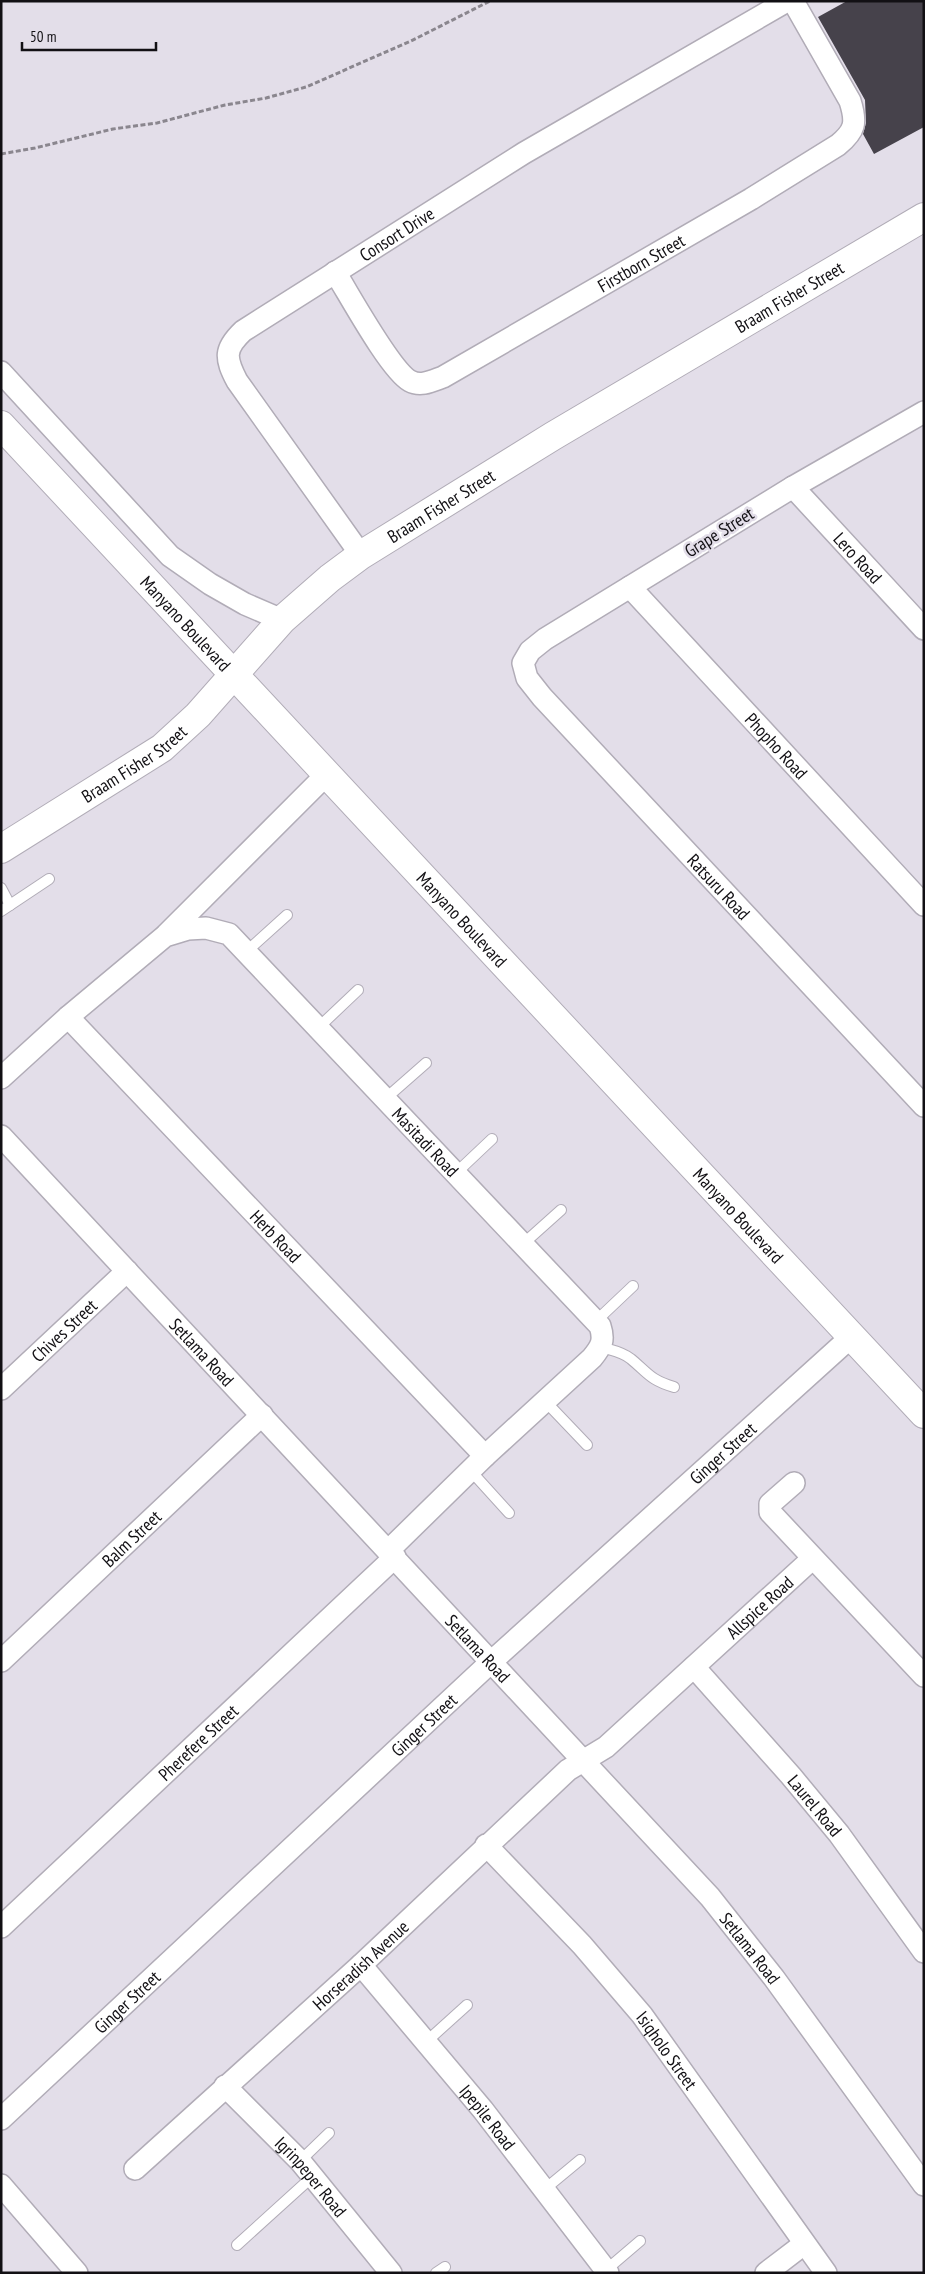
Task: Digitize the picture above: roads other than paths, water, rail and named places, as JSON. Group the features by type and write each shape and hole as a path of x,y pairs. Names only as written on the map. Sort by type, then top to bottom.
{"street":[{"name":"Consort Drive","path":"361,555 236,381 228,359 228,349 234,340 243,331 539,144 787,1"},
{"name":"Firstborn Street","path":"335,272 396,368 410,381 420,384 443,376 751,199 838,145 849,136 854,126 854,114 850,101 793,1"},
{"name":"Braam Fisher Street","path":"1,850 162,748 198,714 282,620 361,555 553,436 924,217"},
{"path":"1,372 170,556 224,592 245,604 282,620"},
{"name":"Grape Street","path":"523,663 530,650 545,638 793,487 924,412"},
{"name":"Manyano Boulevard","path":"1,425 924,1414"},
{"name":"Lero Road","path":"793,487 924,629"},
{"name":"Phopho Road","path":"630,587 924,905"},
{"name":"Ratsuru Road","path":"523,663 527,678 546,703 924,1106"},
{"path":"165,936 326,775"},
{"name":"Masitadi Road","path":"1,1078 68,1016 165,936 188,929 206,928 229,934 596,1321"},
{"name":"Herb Road","path":"68,1016 477,1463"},
{"name":"Setlama Road","path":"1,1136 691,1875 732,1923 924,2185"},
{"name":"Chives Street","path":"1,1389 127,1271"},
{"path":"392,1553 477,1463 601,1347 602,1333 596,1321"},
{"name":"Ginger Street","path":"1,2119 491,1662 852,1337"},
{"name":"Balm Street","path":"1,1661 262,1415"},
{"path":"794,1483 770,1504 770,1512 812,1559 924,1676"},
{"name":"Pherefere Street","path":"1,1927 392,1553"},
{"name":"Allspice Road","path":"584,1760 606,1747 812,1559"},
{"name":"Laurel Road","path":"694,1667 791,1776 839,1834 924,1952"},
{"name":"Horseradish Avenue","path":"134,2169 361,1965 486,1845 568,1770 584,1760"},
{"name":"Isiqholo Street","path":"486,1845 582,1945 636,2008 826,2273"},
{"name":"Ipepile Road","path":"361,1965 545,2189 607,2271"},
{"name":"Igrinpeper Road","path":"225,2086 306,2169 390,2273"},
{"path":"1,2185 77,2273"},
{"path":"766,2273 804,2244"}],"lane":[{"path":"1,911 49,879"},
{"path":"1,888 10,905"},
{"path":"246,952 287,915"},
{"path":"318,1028 358,990"},
{"path":"385,1099 426,1063"},
{"path":"456,1173 492,1139"},
{"path":"523,1244 561,1210"},
{"path":"596,1321 633,1286"},
{"path":"601,1347 630,1358 644,1373 660,1383 674,1387"},
{"path":"545,1401 587,1445"},
{"path":"477,1463 509,1513"},
{"path":"426,2042 467,2005"},
{"path":"237,2245 306,2169 329,2133"},
{"path":"545,2189 580,2160"},
{"path":"607,2271 640,2241"}]}
